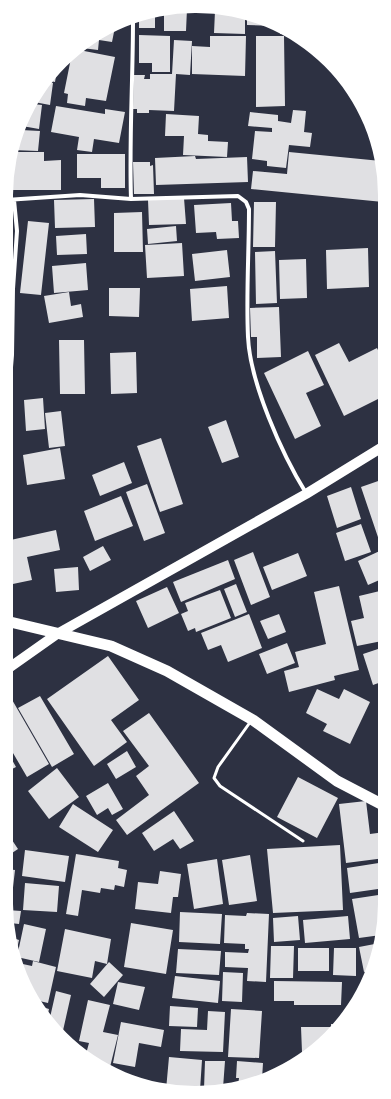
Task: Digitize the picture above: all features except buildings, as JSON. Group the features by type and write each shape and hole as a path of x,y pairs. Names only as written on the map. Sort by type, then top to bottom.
{"highway":[{"path":"13,623 111,646 167,671 252,720 337,781 378,802"}],"main road":[{"path":"13,665 57,634 306,494 378,450"}],"street":[{"path":"131,199 130,151 133,24"},
{"path":"13,289 17,231 14,200 80,195 131,199 238,196 246,202 249,209 248,338 251,361 260,394 294,474 306,494"}],"lane":[{"path":"252,720 218,767 214,778 220,786 303,841"}]}
